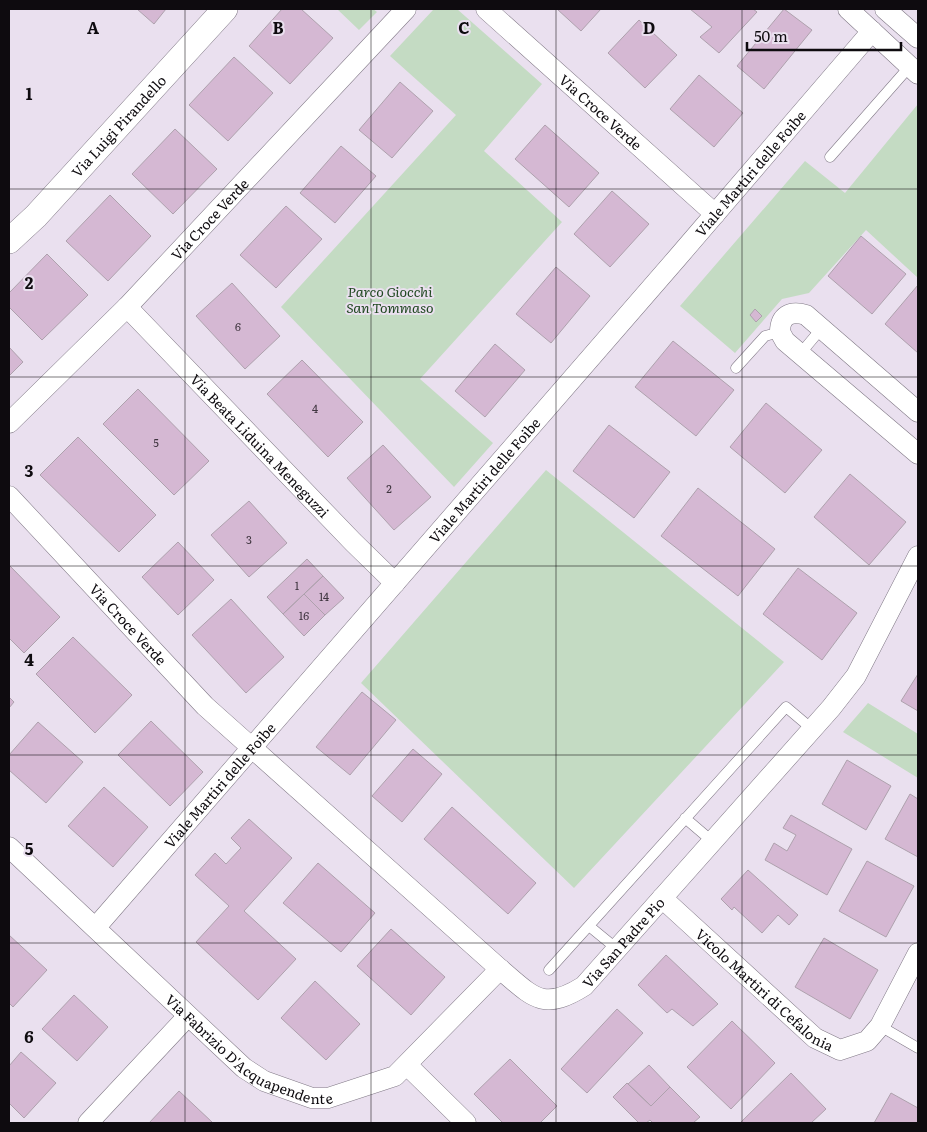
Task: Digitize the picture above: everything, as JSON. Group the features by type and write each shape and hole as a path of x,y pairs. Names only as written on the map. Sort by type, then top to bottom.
{"street":[{"name":"Via Luigi Pirandello","path":"9,241 36,216 225,9"},
{"name":"Via Croce Verde","path":"9,423 127,307 406,9"},
{"name":"Via Croce Verde","path":"486,9 715,214"},
{"path":"848,9 914,70"},
{"path":"886,9 918,38"},
{"name":"Viale Martiri delle Foibe","path":"96,927 715,214 872,30"},
{"name":"Via Beata Liduina Meneguzzi","path":"127,307 352,542 395,583"},
{"path":"918,412 806,315 797,312 788,314 783,318 780,332 800,354 918,454"},
{"name":"Via Croce Verde","path":"9,496 206,706 252,748"},
{"name":"Via San Padre Pio","path":"252,748 530,993 549,1001 566,997 584,986 713,842 856,676 911,588 918,556"},
{"name":"Via Fabrizio D'Acquapendente","path":"12,855 96,927 188,1016 253,1075 264,1082 312,1098 328,1098 395,1076 500,968"},
{"name":"Vicolo Martiri di Cefalonia","path":"662,898 815,1038 840,1050 867,1041 880,1026 918,953"},
{"path":"88,1123 188,1016"},
{"path":"407,1064 466,1123"}],"lane":[{"path":"830,157 914,70"},
{"path":"800,354 821,329"},
{"path":"736,368 765,336 780,332"},
{"path":"549,970 786,707 812,729"},
{"path":"685,818 713,842"},
{"path":"589,926 616,949"},
{"path":"880,1026 918,1048"}],"green space":[{"path":"337,9 373,9 377,12 359,30"},
{"name":"Parco Giocchi San Tommaso","path":"457,9 542,84 484,151 562,222 420,379 493,443 454,487 281,307 456,115 390,56 433,10"},
{"path":"918,104 918,278 866,230 809,293 782,299 735,353 680,306 805,161 845,193"},
{"path":"546,470 784,662 574,888 361,683"},
{"path":"868,703 918,734 918,778 843,732"}],"building":[{"path":"137,9 166,9 154,24"},
{"path":"282,9 301,9 333,38 290,84 249,46"},
{"path":"557,9 601,9 581,31"},
{"path":"690,9 753,9 757,12 719,53 700,37 712,27"},
{"path":"784,9 812,30 764,89 737,66"},
{"path":"639,20 677,55 645,88 608,53"},
{"path":"234,57 273,93 228,141 189,105"},
{"path":"699,75 743,113 714,147 670,109"},
{"path":"400,82 433,111 392,158 359,130"},
{"path":"545,125 599,173 569,207 515,159"},
{"path":"175,129 217,169 173,214 132,174"},
{"path":"341,146 376,176 335,223 300,193"},
{"path":"612,191 649,224 610,267 574,234"},
{"path":"110,195 151,236 108,281 66,241"},
{"path":"286,206 322,239 276,288 240,255"},
{"path":"861,236 906,274 872,314 828,276"},
{"path":"47,254 88,295 42,340 9,307 9,293"},
{"path":"556,267 590,296 551,343 516,314"},
{"path":"232,283 280,336 245,369 196,316"},
{"path":"918,285 918,353 885,324"},
{"path":"755,309 762,316 756,322 750,315"},
{"path":"673,341 734,390 696,436 635,387"},
{"path":"495,344 525,370 485,417 455,391"},
{"path":"9,347 23,362 9,376"},
{"path":"302,360 363,422 328,457 267,394"},
{"path":"138,389 209,461 174,495 103,424"},
{"path":"766,403 822,450 785,493 730,447"},
{"path":"609,425 670,472 634,518 573,471"},
{"path":"78,437 156,515 119,552 40,475"},
{"path":"383,445 431,497 394,530 347,478"},
{"path":"850,474 906,522 869,565 814,517"},
{"path":"698,488 775,549 738,596 661,536"},
{"path":"249,501 287,543 249,577 211,535"},
{"path":"178,542 214,580 178,615 142,577"},
{"path":"307,559 323,576 283,614 267,597"},
{"path":"9,565 60,617 24,653 9,638"},
{"path":"798,568 857,613 822,660 763,614"},
{"path":"323,576 344,598 325,615 304,594"},
{"path":"304,594 325,615 304,636 283,614"},
{"path":"231,599 284,657 246,693 192,635"},
{"path":"73,637 132,695 95,733 36,674"},
{"path":"918,674 918,711 901,701"},
{"path":"362,692 396,720 350,775 316,747"},
{"path":"9,697 14,702 9,708"},
{"path":"151,721 203,772 170,806 118,755"},
{"path":"38,722 83,762 46,803 9,770 9,755"},
{"path":"413,749 442,774 402,822 372,796"},
{"path":"847,760 891,786 866,830 822,804"},
{"path":"104,787 148,827 113,867 68,826"},
{"path":"910,794 918,799 918,857 885,839"},
{"path":"452,807 536,883 508,914 424,839"},
{"path":"791,815 852,849 827,895 765,860 774,843 787,851 796,835 783,828"},
{"path":"249,819 292,858 244,911 296,959 258,1000 196,942 229,906 195,875 215,853 226,864 241,848 231,838"},
{"path":"867,861 914,886 886,937 839,911"},
{"path":"318,863 375,913 341,952 283,903"},
{"path":"748,870 798,915 789,925 778,915 762,933 734,907 732,910 721,899"},
{"path":"391,929 445,977 411,1015 357,966"},
{"path":"9,935 47,970 13,1007 9,1003"},
{"path":"824,938 878,970 850,1019 795,987"},
{"path":"666,955 718,1004 693,1026 672,1009 667,1013 638,985"},
{"path":"315,981 360,1024 326,1060 281,1018"},
{"path":"74,995 108,1027 77,1061 42,1029"},
{"path":"617,1009 643,1033 587,1093 561,1069"},
{"path":"732,1021 775,1063 731,1109 687,1067"},
{"path":"21,1052 56,1083 24,1118 9,1103 9,1066"},
{"path":"510,1059 557,1106 540,1123 503,1123 474,1094"},
{"path":"649,1065 670,1087 651,1106 628,1084"},
{"path":"791,1073 826,1109 811,1123 740,1123"},
{"path":"627,1083 651,1106 670,1087 700,1117 693,1123 653,1123 650,1120 646,1123 639,1123 613,1097"},
{"path":"179,1091 212,1122 149,1123"},
{"path":"891,1093 918,1108 918,1123 874,1123"}]}
